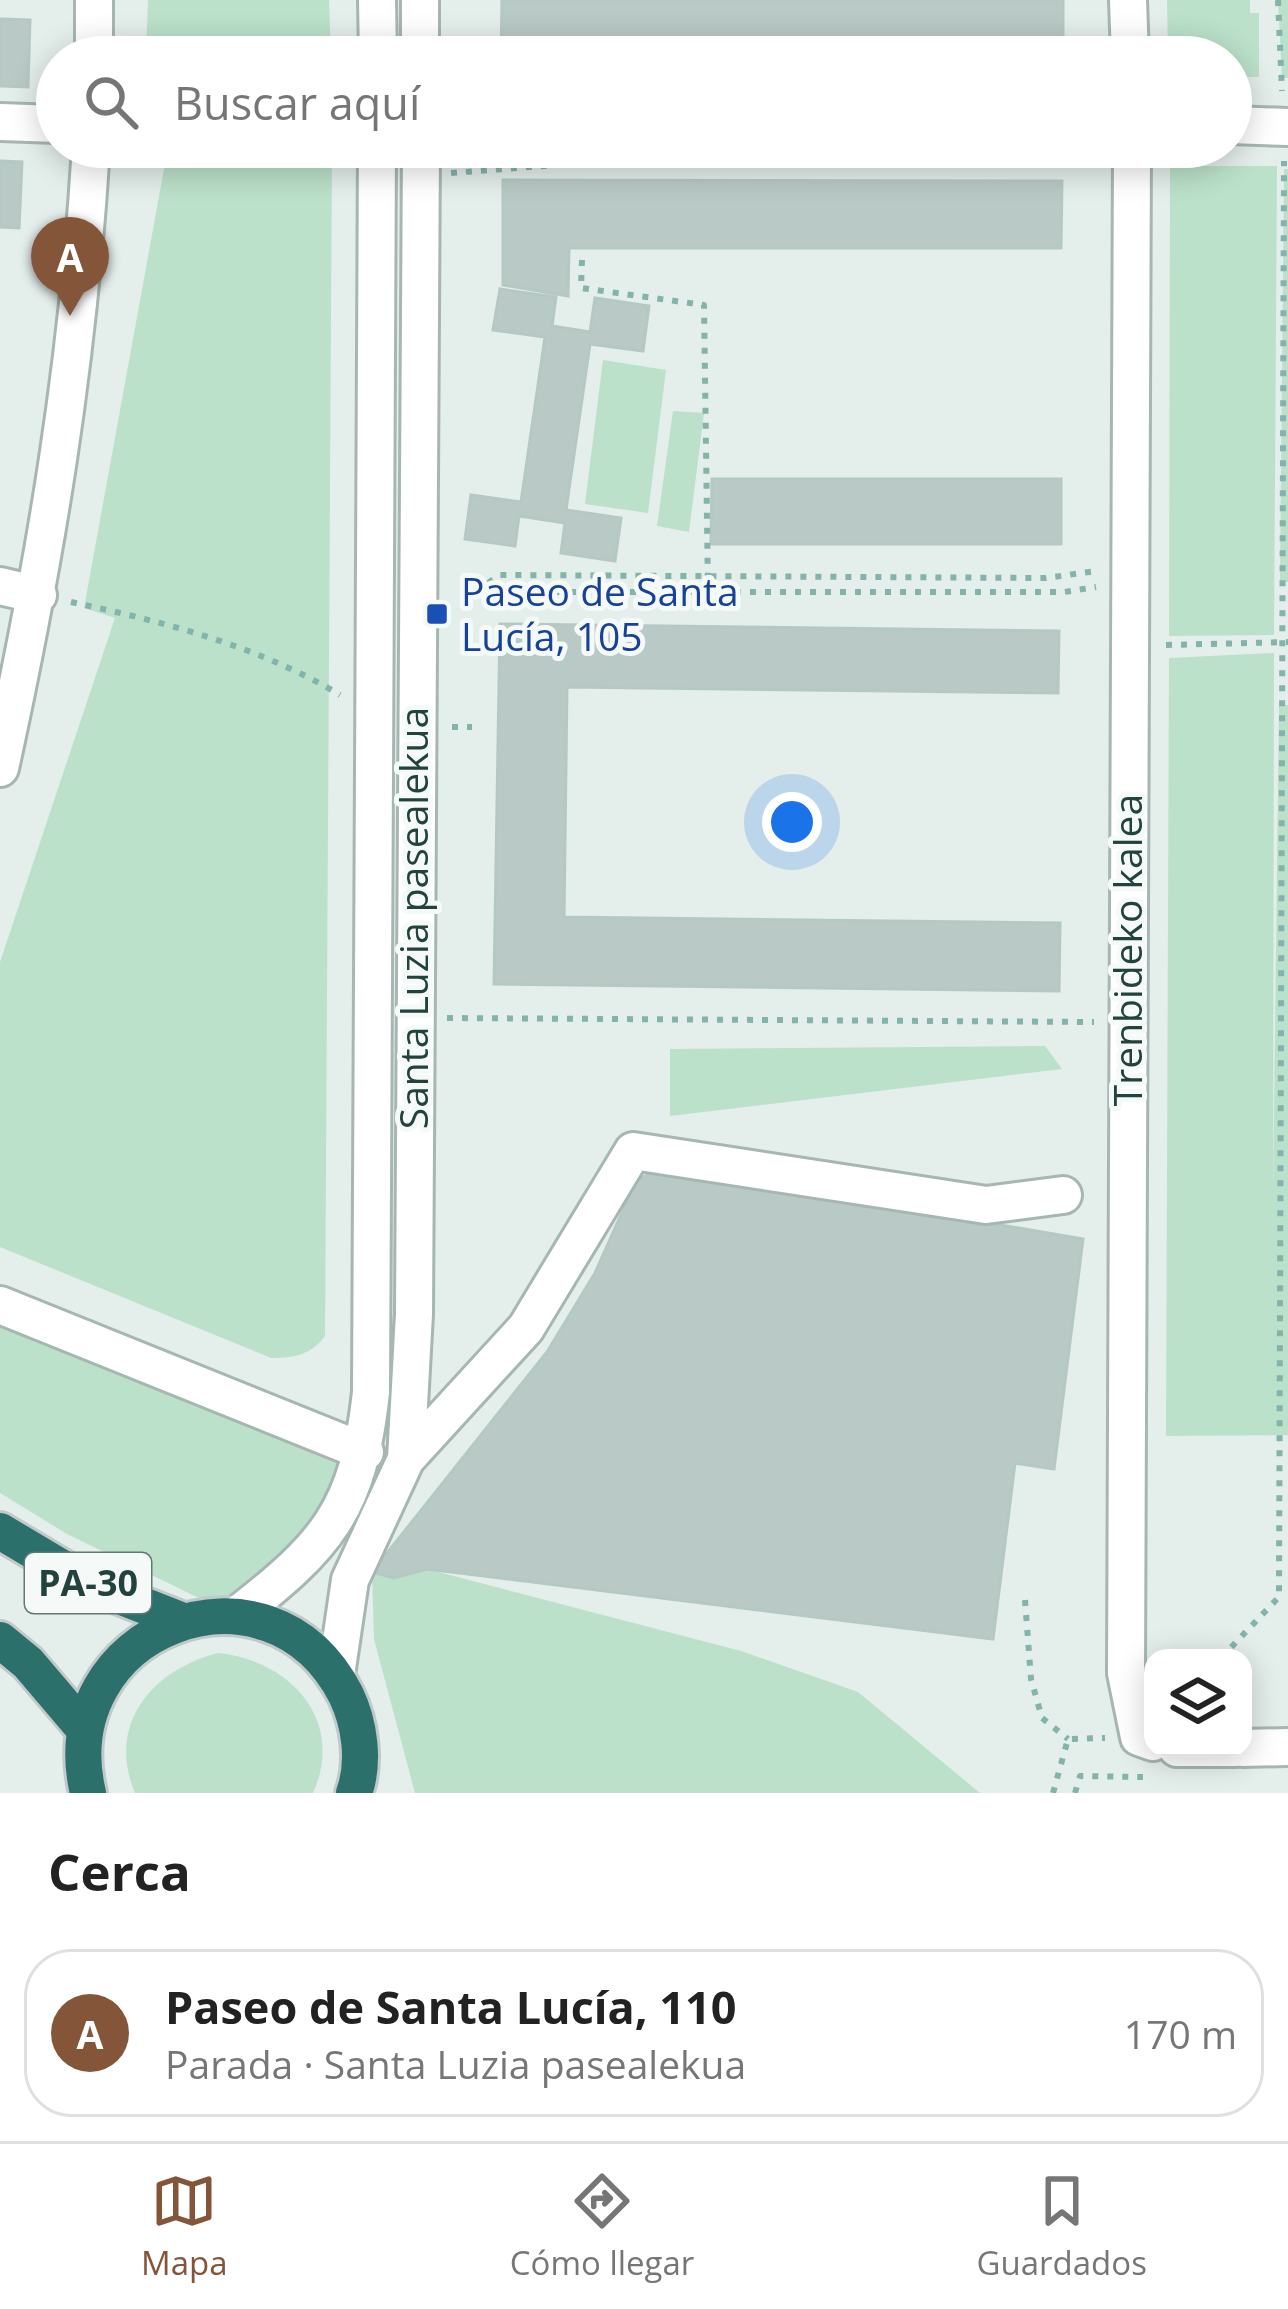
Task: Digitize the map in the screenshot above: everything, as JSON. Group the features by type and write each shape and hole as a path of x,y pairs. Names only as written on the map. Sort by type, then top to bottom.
{"highway":[{"name":"PA-30","path":"0,1531 89,1584 184,1621"},
{"name":"PA-30","path":"88,1793 83,1769 85,1730 97,1693 118,1661 148,1636 184,1621 236,1616 291,1636 335,1675 352,1708 360,1745 354,1793"},
{"name":"PA-30","path":"0,1640 28,1663 85,1730"}],"street":[{"path":"94,0 94,36"},
{"path":"377,0 378,36"},
{"path":"419,0 420,36"},
{"path":"1128,0 1129,36"},
{"path":"0,122 36,123"},
{"path":"1252,125 1285,125"},
{"path":"0,768 38,595 69,406 89,168"},
{"name":"Santa Luzia pasealekua","path":"236,1616 309,1559 344,1503 365,1451 371,1369 377,168"},
{"name":"Santa Luzia pasealekua","path":"335,1675 350,1580 406,1459 414,1314 421,168"},
{"name":"Trenbideko kalea","path":"1132,168 1126,1673 1144,1733"},
{"path":"0,586 38,595"},
{"path":"406,1459 526,1328 633,1151 986,1205 1063,1196"},
{"path":"0,1305 365,1451"},
{"path":"1252,1748 1288,1747"}],"path":[{"path":"1230,1649 1279,1597 1285,125 1278,0"},
{"path":"582,260 581,288 704,305 708,591"},
{"path":"499,575 1131,576 1064,592 476,592 499,575"},
{"path":"38,595 141,617 291,665 353,704"},
{"path":"1165,645 1283,642"},
{"path":"414,1018 1128,1022"},
{"path":"1025,1600 1031,1679 1042,1718 1068,1739 1144,1740"},
{"path":"1053,1793 1068,1739"}],"green space":[{"path":"148,0 329,0 330,36 147,36"},
{"path":"1167,0 1250,0 1250,13 1259,13 1259,77 1252,77 1252,36 1168,36"},
{"path":"1278,0 1288,0 1288,78 1282,78"},
{"path":"1277,166 1274,635 1169,636 1170,168"},
{"path":"164,168 332,168 325,1336 301,1354 271,1358 0,1247 0,962 115,618 84,608"},
{"path":"1284,169 1288,169 1288,582 1280,582"},
{"path":"603,360 666,370 648,513 585,504"},
{"path":"673,411 704,413 689,532 657,526"},
{"path":"1274,653 1273,1195 1279,705 1288,705 1288,1435 1166,1436 1169,658"},
{"path":"1045,1046 1062,1069 670,1116 670,1049"},
{"path":"0,1321 365,1452 345,1503 236,1616 67,1534 0,1493"},
{"path":"427,1569 741,1651 858,1692 980,1793 415,1793 374,1639 372,1572 394,1578"},
{"path":"218,1653 267,1667 305,1698 322,1741 313,1793 135,1793 126,1744 141,1703 173,1672"}],"building":[{"path":"502,0 1063,0 1063,36 501,36"},
{"path":"0,19 30,20 28,87 0,86"},
{"path":"0,161 22,162 19,228 0,227"},
{"path":"503,180 1062,181 1061,248 569,248 568,296 503,285"},
{"path":"500,289 556,297 552,326 590,332 595,298 649,306 643,351 590,344 566,510 621,518 615,561 561,553 565,523 519,516 515,546 465,539 471,495 521,502 545,337 493,330"},
{"path":"712,479 1061,479 1061,544 711,544"},
{"path":"500,624 1059,631 1058,693 567,687 564,917 1060,923 1059,991 494,984"},
{"path":"667,1168 1083,1239 1054,1469 1015,1463 993,1639 427,1569 394,1578 372,1572 547,1352 595,1273 637,1179"}],"place":[{"name":"Paseo de Santa Lucía, 110","path":"70,316"},
{"name":"Paseo de Santa Lucía, 105","path":"437,614"}]}
